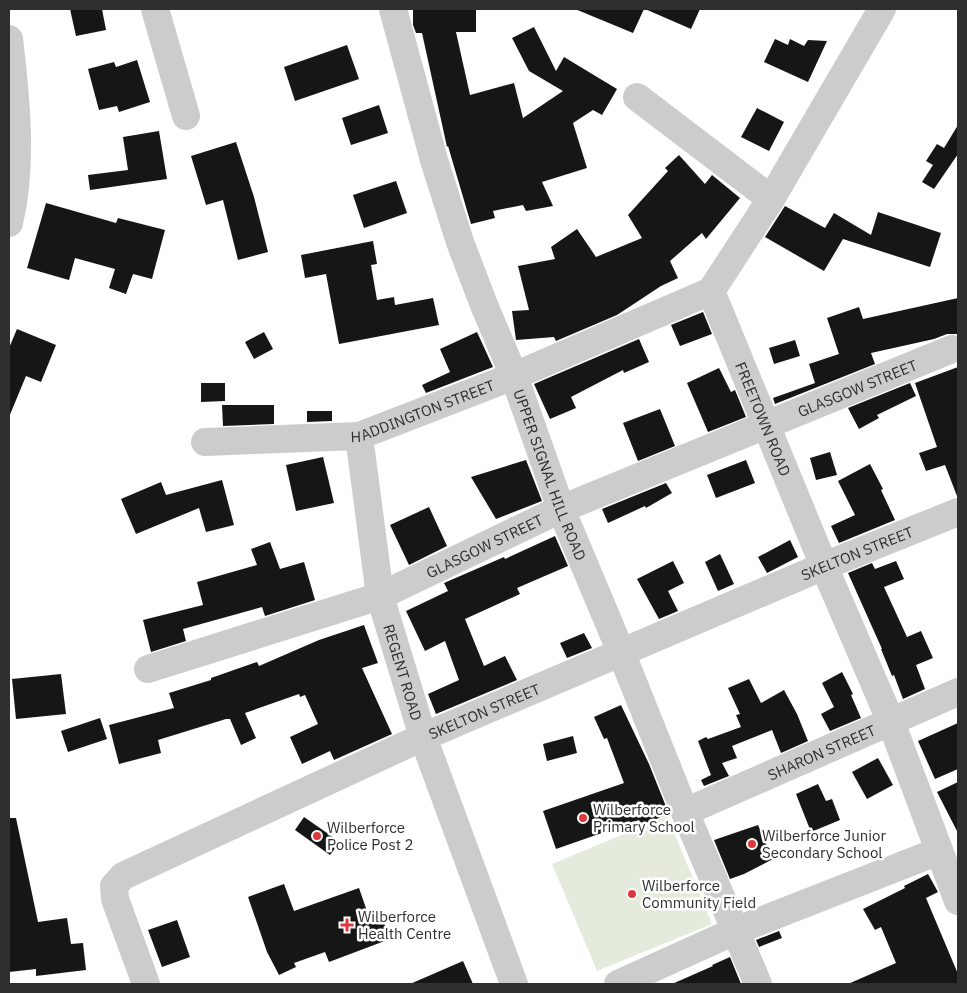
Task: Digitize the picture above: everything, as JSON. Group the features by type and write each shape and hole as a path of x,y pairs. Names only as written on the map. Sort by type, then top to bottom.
{"street":[{"path":"155,9 186,116"},
{"name":"UPPER SIGNAL HILL ROAD","path":"393,9 434,160 460,242 514,376 561,509 685,812 758,984"},
{"path":"711,291 771,199 882,9"},
{"path":"9,39 17,134 13,204 9,222"},
{"path":"637,96 771,199"},
{"name":"HADDINGTON STREET","path":"205,442 359,436 514,376 711,291"},
{"name":"FREETOWN ROAD","path":"711,291 824,566 891,722 958,901"},
{"name":"GLASGOW STREET","path":"148,669 380,596 561,509 952,349"},
{"name":"REGENT ROAD","path":"359,436 380,596 423,737 514,984"},
{"name":"SKELTON STREET","path":"146,984 115,899 114,886 123,876 423,737 824,566 958,512"},
{"name":"SHARON STREET","path":"685,812 958,692"},
{"path":"618,984 735,930 939,851"}],"shaded area":[{"name":"Wilberforce Community Field","path":"667,816 712,924 597,971 552,864"}],"building":[{"path":"70,9 102,9 106,30 76,36"},
{"path":"476,9 476,32 456,32 470,95 514,83 523,118 563,91 529,71 512,38 534,27 556,71 564,57 617,89 602,115 593,110 573,123 587,168 542,182 553,206 526,211 523,205 493,211 495,218 471,224 447,147 422,33 416,33 413,25 413,10"},
{"path":"575,9 644,9 633,33"},
{"path":"645,9 700,9 691,29"},
{"path":"775,39 788,45 790,39 804,46 808,40 827,41 808,82 764,62"},
{"path":"347,45 359,79 295,101 284,67"},
{"path":"137,60 150,102 119,112 117,106 99,110 88,69 114,62 116,67"},
{"path":"379,105 388,133 351,145 342,118"},
{"path":"757,108 784,122 769,151 741,137"},
{"path":"958,125 958,154 934,189 922,182 933,165 926,161 937,144 944,148"},
{"path":"159,131 167,179 90,190 88,175 128,170 123,137"},
{"path":"236,142 254,197 268,252 238,260 223,200 206,205 191,156"},
{"path":"679,155 705,184 712,175 740,198 706,239 702,233 670,261 678,278 661,286 617,315 556,341 554,337 516,340 512,311 529,310 518,266 555,259 551,247 577,229 596,257 642,238 628,215 668,171 665,168"},
{"path":"396,181 407,213 364,228 353,195"},
{"path":"46,203 116,223 118,218 165,230 152,279 133,274 126,294 109,288 115,269 75,258 69,280 27,268"},
{"path":"785,206 825,228 834,213 871,235 878,212 941,233 930,267 843,239 824,271 765,237"},
{"path":"373,241 377,264 371,265 377,300 394,297 395,305 433,298 439,325 339,344 326,274 305,278 301,255"},
{"path":"958,298 958,334 947,334 934,339 871,353 875,364 775,404 773,398 815,383 809,364 839,354 827,318 859,307 863,319"},
{"path":"703,312 712,334 680,346 671,325"},
{"path":"17,329 56,345 41,382 26,376 9,417 9,348"},
{"path":"264,332 273,349 254,359 245,342"},
{"path":"477,332 493,367 426,393 422,385 450,372 440,349"},
{"path":"639,339 649,362 624,373 623,370 571,397 576,408 550,419 534,384"},
{"path":"795,340 800,356 774,364 769,348"},
{"path":"958,367 957,496 945,465 926,471 919,453 937,447 915,383"},
{"path":"719,368 731,392 735,390 746,417 708,432 687,383"},
{"path":"201,383 225,383 225,401 201,402"},
{"path":"910,383 916,396 877,415 879,418 859,429 848,408"},
{"path":"222,405 274,405 274,424 223,426"},
{"path":"660,409 675,446 638,461 623,423"},
{"path":"307,411 332,411 332,421 307,422"},
{"path":"830,452 837,475 816,480 810,458"},
{"path":"323,457 334,503 296,511 286,465"},
{"path":"526,460 542,501 496,519 471,477"},
{"path":"746,460 755,483 716,498 707,475"},
{"path":"870,464 883,489 881,490 895,520 839,543 831,526 855,515 838,481"},
{"path":"222,480 234,525 206,532 199,508 136,534 121,499 161,482 166,495"},
{"path":"666,483 672,493 646,508 645,506 608,523 602,509"},
{"path":"429,507 447,546 409,565 390,525"},
{"path":"555,536 568,566 517,588 520,594 465,619 484,666 505,656 517,680 436,714 428,694 459,680 445,641 425,651 406,611 448,591 444,583 504,557 505,559"},
{"path":"790,540 798,557 767,573 758,557"},
{"path":"270,542 280,569 304,562 315,600 265,616 262,607 183,629 186,641 151,652 143,620 203,605 197,582 257,565 251,549"},
{"path":"720,554 734,584 718,591 705,562"},
{"path":"673,561 684,583 668,591 678,611 659,619 637,579"},
{"path":"896,561 904,579 884,587 907,637 921,631 933,658 916,665 925,689 903,699 848,573 872,563 875,569"},
{"path":"364,625 378,663 362,668 392,734 334,760 330,751 302,764 290,737 318,724 305,695 300,697 299,694 245,713 256,738 241,745 230,719 226,719 158,740 161,753 119,764 109,725 174,708 169,693 211,680 211,678 257,662 259,666 319,640"},
{"path":"584,633 592,648 567,658 560,643"},
{"path":"842,672 853,694 851,695 861,718 830,731 821,714 834,707 822,683"},
{"path":"61,674 66,714 16,719 12,679"},
{"path":"749,679 761,703 784,690 797,714 808,741 781,753 772,730 732,746 737,758 722,763 729,776 704,786 701,780 711,775 698,741 741,727 736,715 740,714 728,688"},
{"path":"621,705 649,764 669,814 641,825 639,820 556,849 543,811 624,783 607,738 604,739 594,717"},
{"path":"100,718 107,739 68,752 61,731"},
{"path":"958,723 958,769 935,779 918,741"},
{"path":"573,736 577,753 547,761 543,744"},
{"path":"878,758 893,785 867,799 852,772"},
{"path":"958,782 958,833 937,792"},
{"path":"818,784 826,801 832,799 840,820 811,832 796,794"},
{"name":"Wilberforce Police Post 2","path":"304,817 340,842 330,855 295,830"},
{"path":"9,818 16,818 38,922 67,918 71,944 83,943 86,970 36,976 36,969 9,972"},
{"name":"Wilberforce Junior Secondary School","path":"758,825 773,859 730,879 714,840"},
{"path":"928,874 938,892 926,898 958,974 958,984 848,984 896,963 881,927 875,930 863,909"},
{"path":"284,884 294,911 359,888 368,914 379,910 390,939 329,962 325,952 294,963 296,967 279,975 267,952 248,897"},
{"path":"177,920 190,957 162,967 148,930"},
{"path":"779,931 782,938 759,947 756,940"},
{"path":"730,957 741,984 672,984 713,966"},
{"path":"463,961 473,984 410,984"}],"place":[{"name":"Wilberforce Primary School","path":"583,818"},
{"name":"Wilberforce Police Post 2","path":"317,836"},
{"name":"Wilberforce Junior Secondary School","path":"752,844"},
{"name":"Wilberforce Community Field","path":"632,894"},
{"name":"Wilberforce Health Centre","path":"347,925"}]}
